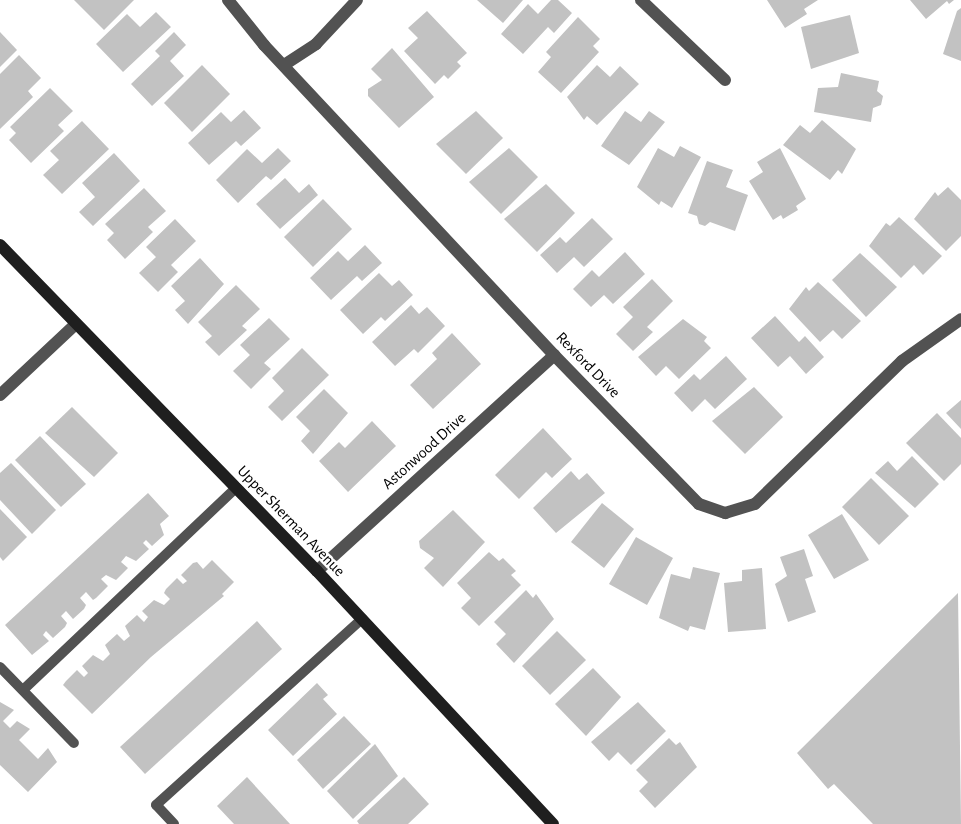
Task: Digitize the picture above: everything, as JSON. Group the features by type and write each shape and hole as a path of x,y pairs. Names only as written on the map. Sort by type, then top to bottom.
{"main road":[{"name":"Upper Sherman Avenue","path":"0,245 317,571 553,824"}],"street":[{"name":"Rexford Drive","path":"228,0 284,64 554,355 699,504 725,513 755,504 902,361 961,319"},
{"path":"284,64 316,44 357,0"},
{"path":"640,0 725,80"},
{"path":"0,395 76,324"},
{"name":"Astonwood Drive","path":"317,571 554,355"}],"lane":[{"path":"23,690 236,488"},
{"path":"174,824 156,805 362,619"},
{"path":"0,666 74,744"}],"building":[{"path":"74,0 134,0 104,30"},
{"path":"477,0 523,0 503,23"},
{"path":"551,0 558,0 572,13 554,33 548,27 523,54 501,34 528,4 538,14"},
{"path":"767,0 818,0 804,9 807,14 785,28"},
{"path":"910,0 954,0 949,4 947,1 926,19"},
{"path":"961,8 961,61 943,54 957,11"},
{"path":"427,11 467,53 457,62 461,66 448,79 444,75 435,84 404,51 418,38 408,28"},
{"path":"156,12 171,27 123,72 96,44 127,14 140,27"},
{"path":"850,15 859,53 811,69 801,27"},
{"path":"578,17 600,39 593,46 599,52 561,93 538,72 551,57 546,52"},
{"path":"0,32 17,50 0,67"},
{"path":"174,32 186,45 170,61 184,76 152,106 131,84 160,56 155,51"},
{"path":"392,48 434,97 399,128 368,96 368,89 382,80 371,69"},
{"path":"19,55 41,78 28,91 33,97 0,129 0,74"},
{"path":"202,65 230,94 192,132 164,103"},
{"path":"597,65 610,77 620,66 639,84 597,125 587,116 584,120 567,97"},
{"path":"841,73 879,81 877,91 883,96 881,105 873,108 871,122 814,112 818,88 838,87"},
{"path":"50,88 73,111 58,125 64,131 31,163 9,140 16,133 10,127"},
{"path":"244,110 261,128 241,146 236,141 209,165 188,143 221,112 231,122"},
{"path":"476,111 503,138 466,174 436,144"},
{"path":"625,111 641,122 649,111 665,122 629,165 601,146"},
{"path":"822,120 856,149 842,174 838,170 830,180 783,145 800,125 810,133"},
{"path":"82,121 109,149 62,194 43,175 59,160 50,151"},
{"path":"680,146 701,157 672,208 661,201 659,205 637,187 658,148 674,157"},
{"path":"278,148 291,161 271,180 266,176 238,203 216,180 247,149 262,163"},
{"path":"509,148 538,177 501,214 469,182"},
{"path":"780,148 806,199 796,206 798,210 783,219 781,215 773,220 749,181 763,172 757,162"},
{"path":"114,153 140,181 93,226 79,212 95,197 82,183"},
{"path":"707,161 733,170 726,187 748,195 735,231 710,222 705,226 699,224 697,216 688,213"},
{"path":"285,178 299,193 309,184 318,195 280,229 256,204"},
{"path":"546,184 575,213 537,252 504,219"},
{"path":"948,187 961,200 961,236 946,251 914,219 935,192 938,196"},
{"path":"144,188 166,211 148,227 153,232 125,259 107,240 114,233 105,224"},
{"path":"323,199 352,229 313,267 284,237"},
{"path":"899,217 942,256 923,275 914,265 901,278 869,246 886,223 890,226"},
{"path":"592,218 613,239 584,267 574,257 557,273 540,255 560,237 566,243"},
{"path":"175,219 196,241 171,265 178,272 158,292 139,273 156,257 146,247"},
{"path":"365,245 382,263 362,281 357,276 331,300 310,278 338,251 348,261"},
{"path":"625,252 645,274 613,304 604,295 591,307 573,289 592,270 599,277"},
{"path":"860,253 897,287 866,317 832,280"},
{"path":"200,258 224,284 188,324 175,310 185,301 171,286"},
{"path":"379,273 392,286 399,280 413,295 385,321 381,317 363,334 340,310"},
{"path":"652,279 673,301 647,327 653,332 633,351 616,334 633,317 623,307"},
{"path":"818,282 861,321 842,339 833,330 820,342 789,309 806,287 809,291"},
{"path":"236,285 260,309 242,326 247,330 219,356 205,342 212,336 198,322"},
{"path":"411,305 419,314 427,307 445,326 418,353 414,349 395,366 372,342"},
{"path":"775,316 799,342 805,336 824,357 806,374 790,356 778,367 751,338"},
{"path":"269,318 290,339 264,363 271,369 251,389 233,371 250,355 240,345"},
{"path":"683,319 707,337 704,341 711,348 679,379 666,366 656,376 638,357"},
{"path":"452,333 481,364 433,409 410,385 437,359 432,353"},
{"path":"302,348 329,375 282,421 268,407 284,391 272,378"},
{"path":"726,356 747,379 715,409 705,399 692,412 674,393 694,374 700,380"},
{"path":"754,387 783,417 745,454 712,421"},
{"path":"324,389 348,413 313,454 301,441 310,431 296,417"},
{"path":"961,400 961,429 946,413"},
{"path":"72,407 118,453 94,477 45,433"},
{"path":"937,413 961,438 961,464 944,481 906,443"},
{"path":"372,421 396,446 348,492 319,461 339,442 345,448"},
{"path":"543,428 572,459 552,478 546,472 519,499 495,475"},
{"path":"40,436 86,484 61,507 15,460"},
{"path":"912,456 939,484 915,508 875,473 888,461 897,471"},
{"path":"11,463 56,510 32,534 0,500 0,473"},
{"path":"571,471 579,480 587,473 605,493 556,533 533,508"},
{"path":"871,478 909,516 879,545 842,507"},
{"path":"148,493 169,516 160,524 164,535 152,546 146,540 143,543 149,549 136,561 126,556 121,562 128,568 116,580 106,575 101,579 108,586 96,598 93,600 86,592 80,598 86,605 84,609 73,619 66,611 61,616 67,623 65,627 53,638 46,631 43,635 49,641 32,655 5,625"},
{"path":"602,503 634,529 604,568 571,542"},
{"path":"0,509 27,537 3,561 0,557"},
{"path":"453,510 485,542 443,587 424,568 434,558 420,548 419,541"},
{"path":"842,514 869,560 834,579 808,535"},
{"path":"636,537 673,558 647,605 609,584"},
{"path":"804,549 813,576 805,579 816,612 788,622 775,584 787,576 780,557"},
{"path":"489,552 499,561 503,558 516,571 511,575 521,585 479,626 461,608 471,598 457,583"},
{"path":"212,560 234,582 222,594 224,596 151,657 92,714 63,685 66,681 77,670 84,677 88,673 82,666 93,655 103,661 110,654 105,645 117,634 124,641 130,636 125,626 137,615 144,622 148,617 142,611 154,600 164,605 170,599 164,593 166,589 177,578 183,584 187,581 181,575 193,563 197,562 203,569"},
{"path":"693,567 720,573 705,630 690,626 688,631 659,618 671,574 690,579"},
{"path":"762,568 766,629 728,632 724,583 742,581 742,570"},
{"path":"526,590 533,598 536,594 554,619 514,663 496,644 506,634 494,622"},
{"path":"958,593 961,824 873,824 834,784 828,789 797,753"},
{"path":"257,621 282,649 145,774 120,747"},
{"path":"557,631 586,660 550,695 522,666"},
{"path":"593,668 621,697 586,736 555,704"},
{"path":"317,683 328,695 323,699 337,714 293,756 268,730"},
{"path":"0,702 14,710 3,721 10,728 17,721 30,729 19,740 38,759 48,748 57,762 28,792 0,765"},
{"path":"638,702 666,731 631,765 618,752 609,761 591,742"},
{"path":"344,716 371,744 323,789 297,760"},
{"path":"669,738 676,745 680,742 697,767 655,808 639,791 648,782 636,770"},
{"path":"375,744 398,776 353,819 327,791"},
{"path":"247,777 290,824 234,824 217,806"},
{"path":"404,777 429,804 408,824 359,824 357,821"}]}
